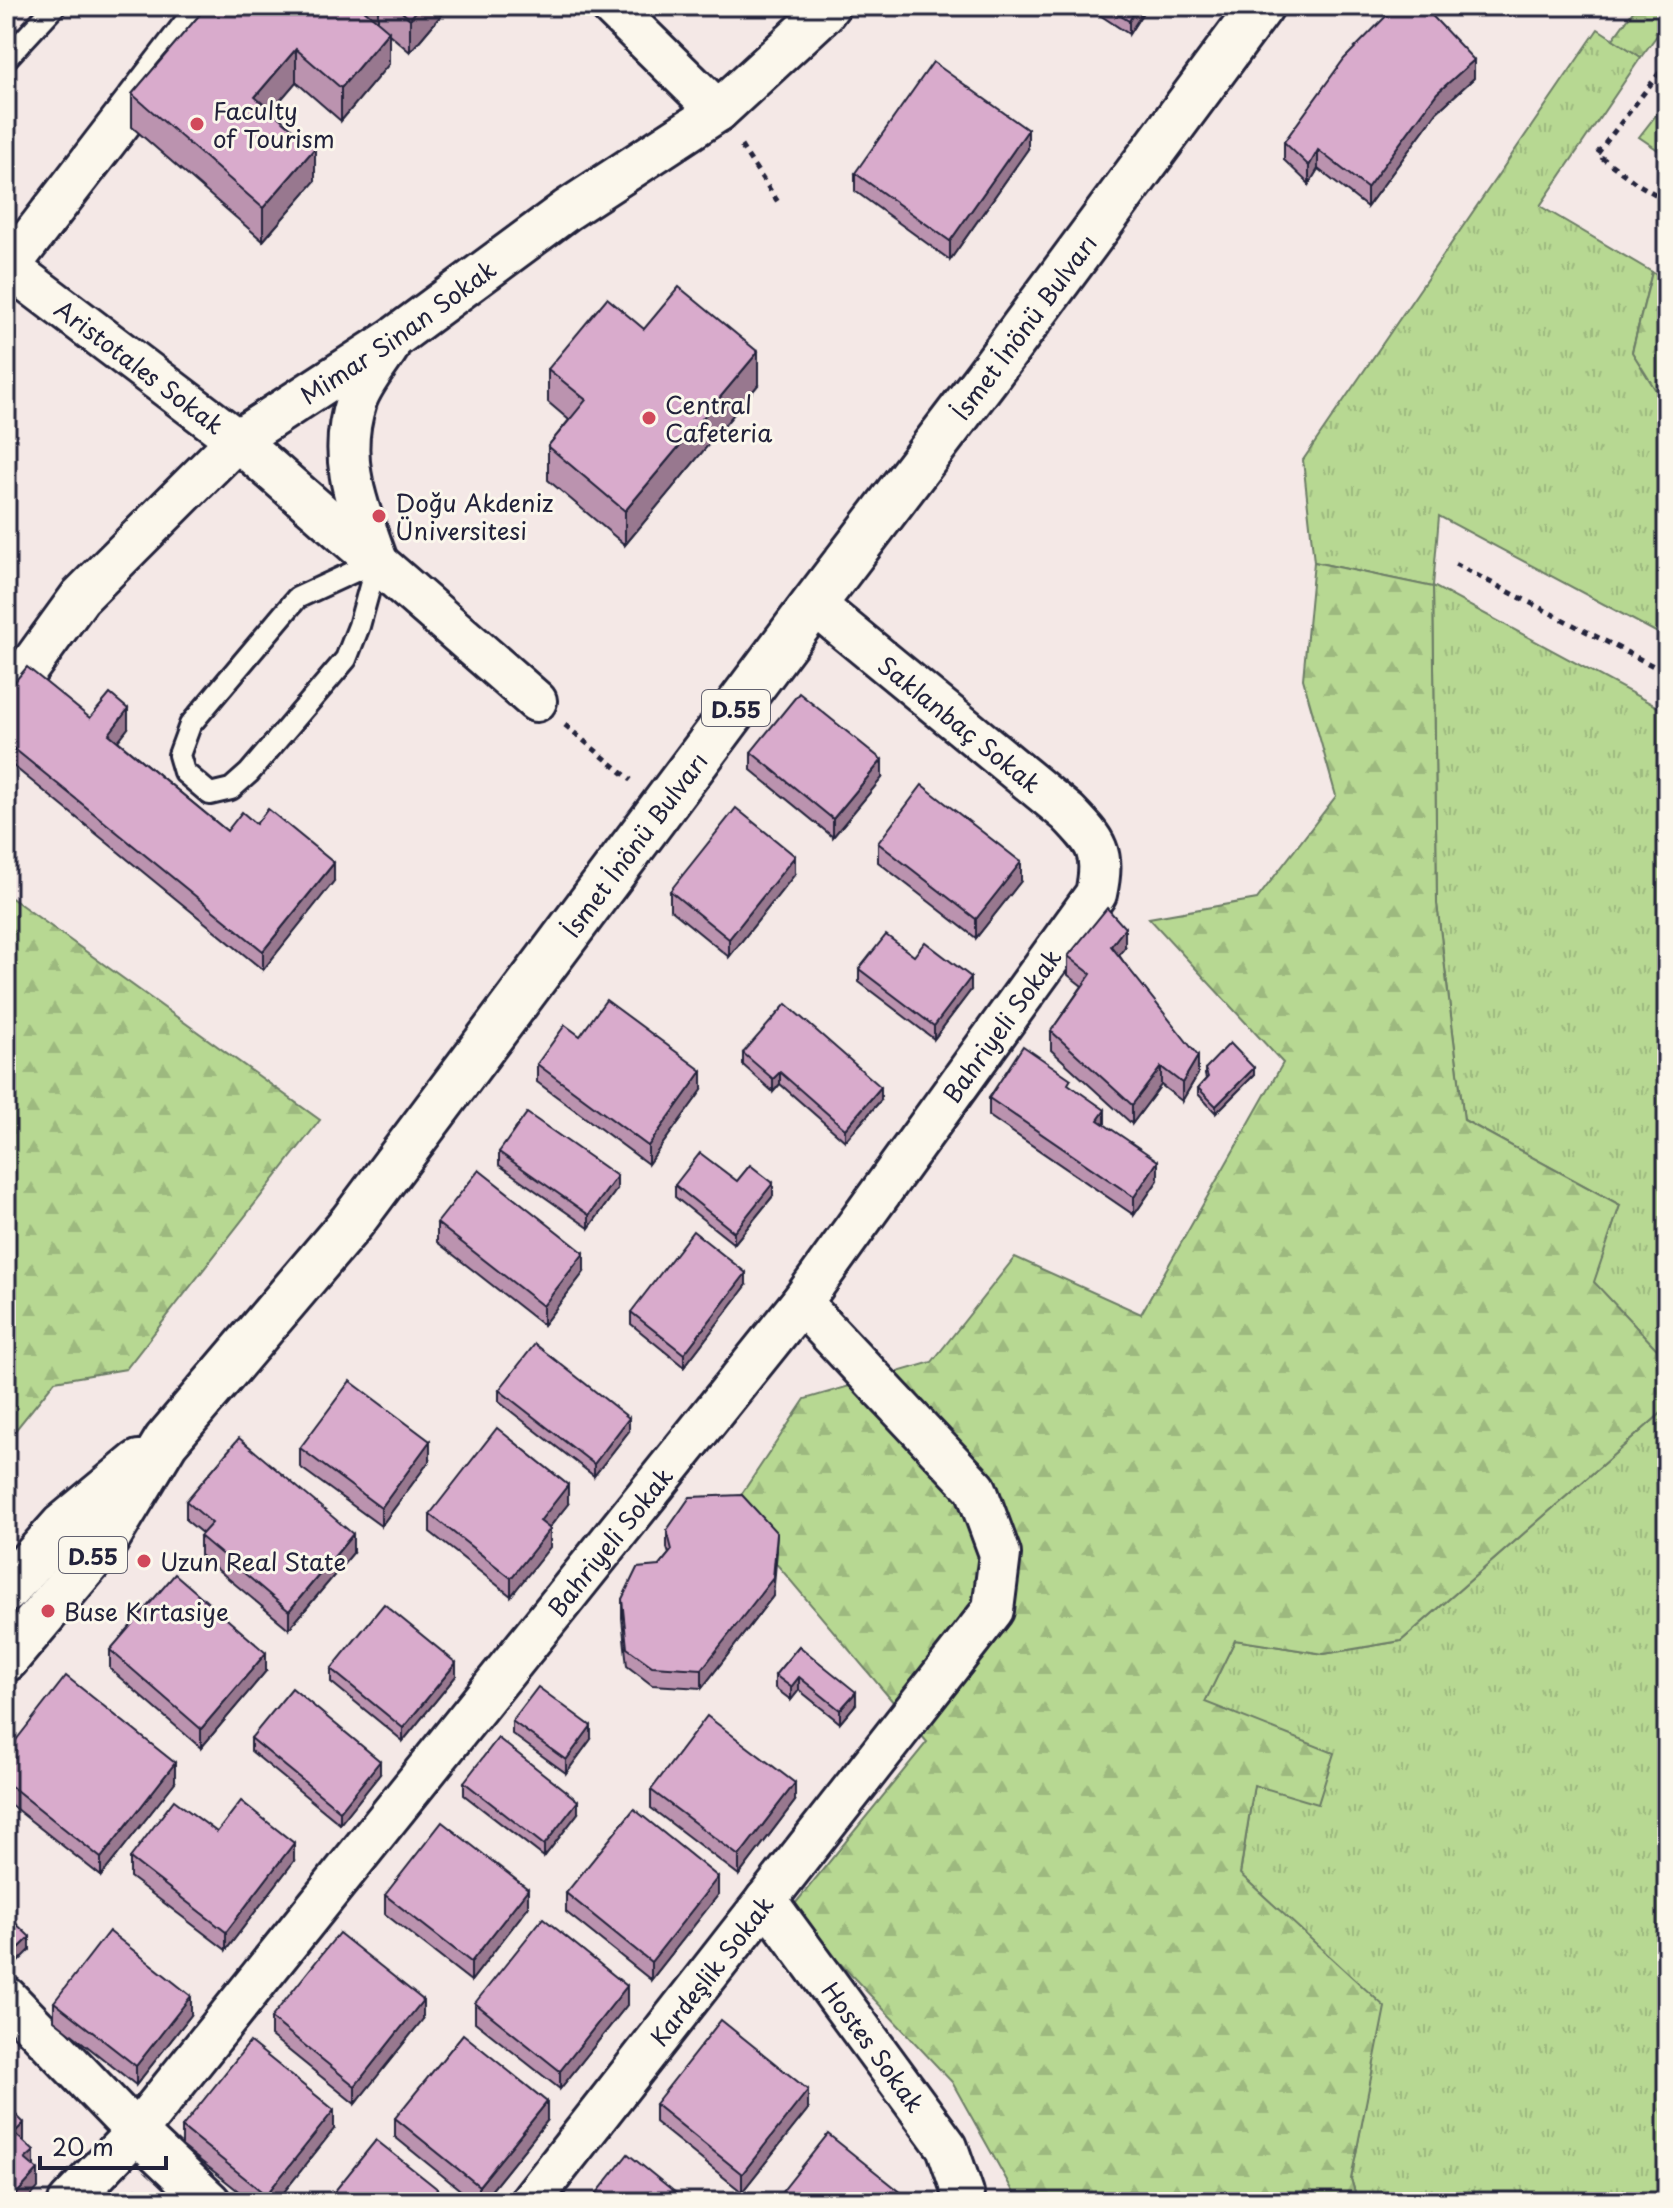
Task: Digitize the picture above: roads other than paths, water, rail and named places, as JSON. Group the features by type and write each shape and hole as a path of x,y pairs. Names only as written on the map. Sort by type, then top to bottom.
{"main road":[{"name":"İsmet İnönü Bulvarı","path":"6,1659 105,1542 166,1441 352,1222 986,378 1261,6"},
{"name":"İsmet İnönü Bulvarı","path":"6,1590 63,1526 166,1441"}],"street":[{"path":"8,266 210,6"},
{"path":"611,6 718,111"},
{"name":"Mimar Sinan Sokak","path":"6,699 80,597 237,440 394,338 567,210 718,111 829,6"},
{"name":"Aristotales Sokak","path":"8,266 237,440 536,701"},
{"path":"377,561 351,486 348,441 356,399 394,338"},
{"name":"Saklanbaç Sokak","path":"814,604 1068,813 1087,832 1099,852"},
{"name":"Bahriyeli Sokak","path":"69,2202 136,2132 801,1303 1096,894 1101,873 1099,852"},
{"name":"Kardeşlik Sokak","path":"530,2202 993,1610 1000,1554 976,1489 801,1303"},
{"name":"Hostes Sokak","path":"766,1900 947,2147 963,2193 960,2202"},
{"path":"6,1997 136,2132 210,2202"}],"lane":[{"path":"6,59 55,6"},
{"path":"377,561 359,626 346,659 249,773 231,789 210,794 184,772 179,755 190,725 297,598 377,561"}],"place":[{"name":"Faculty of Tourism","path":"197,124"},
{"name":"Central Cafeteria","path":"649,418"},
{"name":"Doğu Akdeniz Üniversitesi","path":"379,516"},
{"name":"Uzun Real State","path":"144,1561"},
{"name":"Buse Kırtasiye","path":"48,1611"}]}
